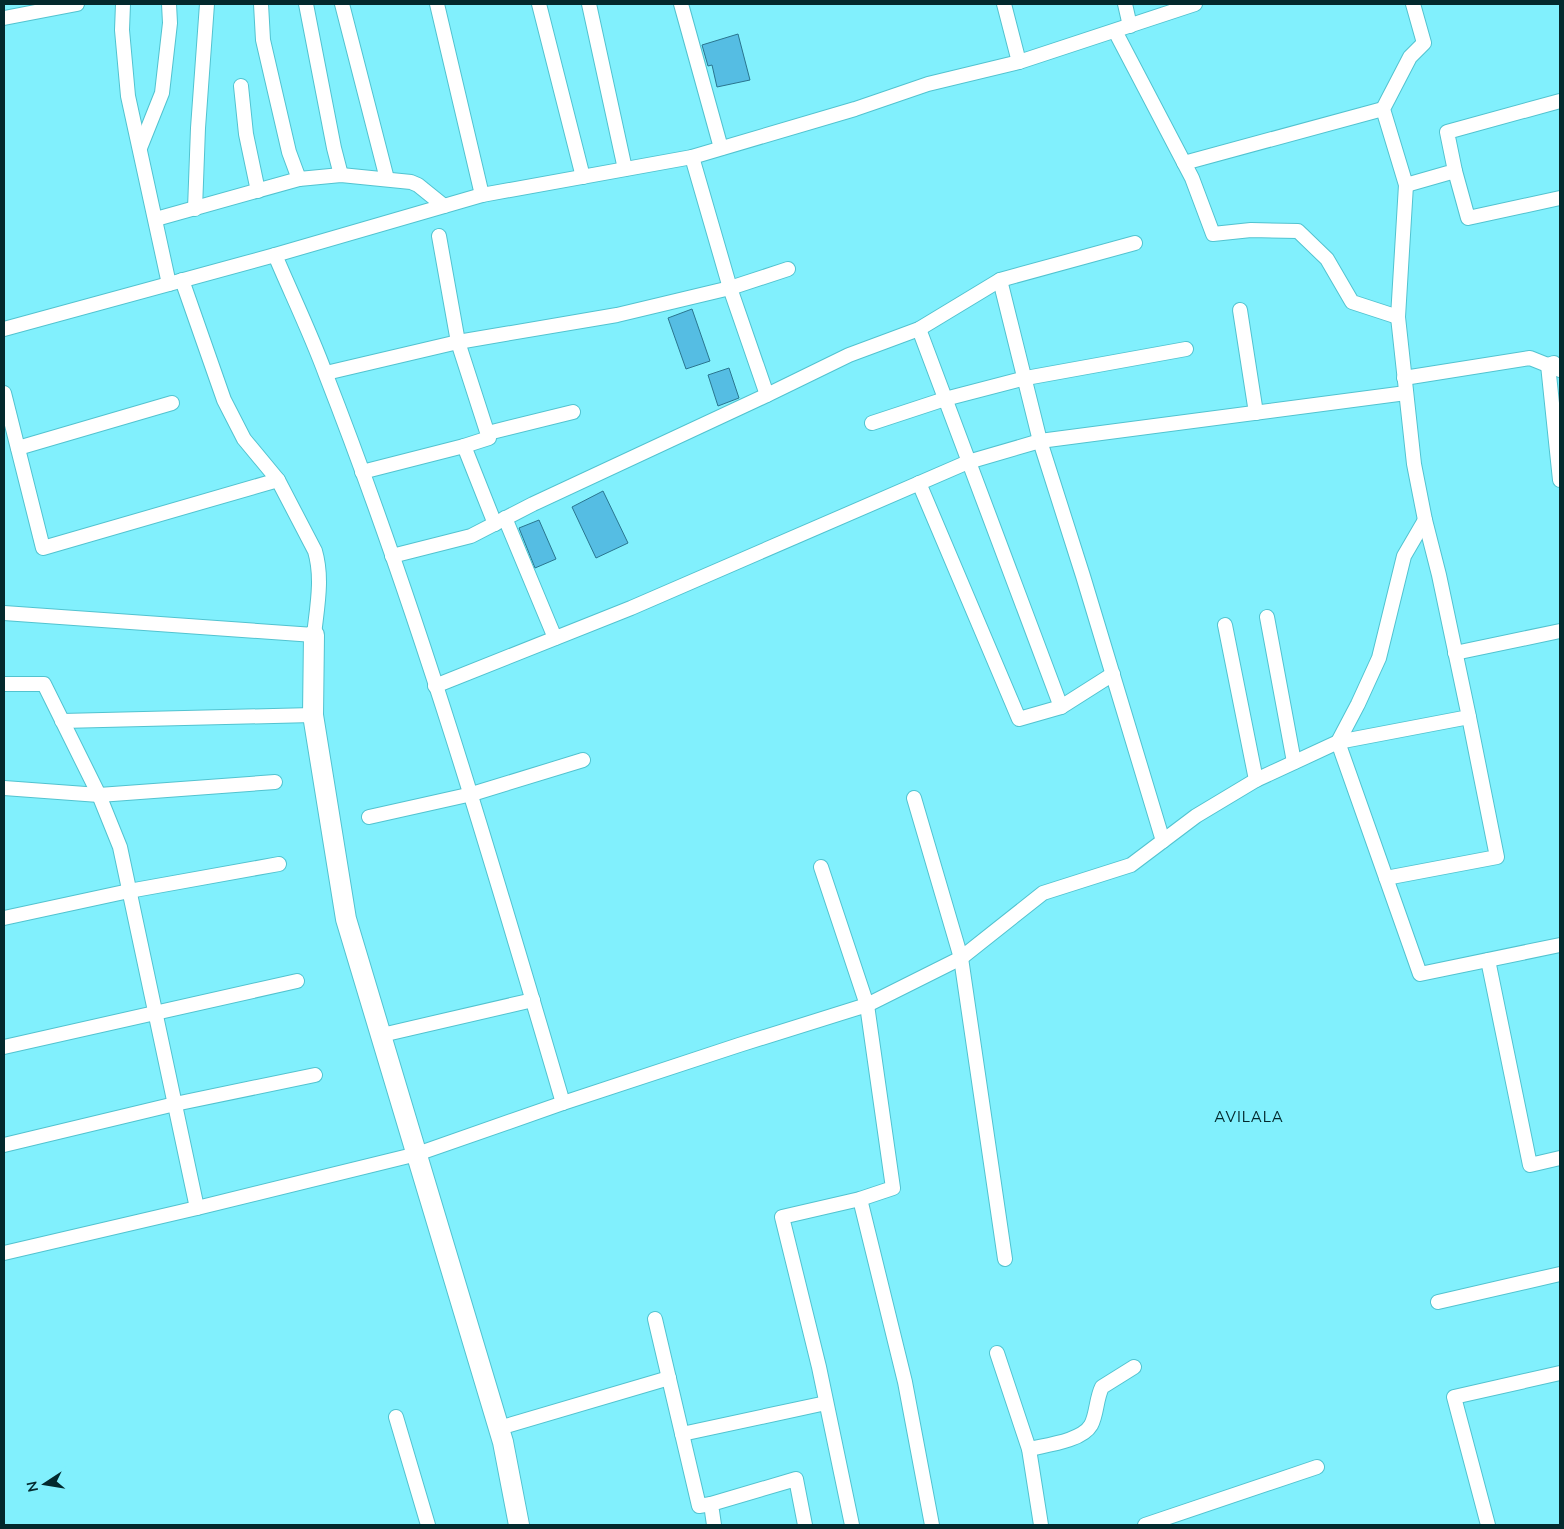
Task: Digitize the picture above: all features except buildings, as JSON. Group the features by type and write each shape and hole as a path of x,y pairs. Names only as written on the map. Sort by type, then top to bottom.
{"street":[{"path":"4,18 77,4"},
{"path":"123,4 122,30 128,96 156,220 176,282 224,400 244,439 278,480 311,542 318,560 319,587 314,635 312,716 346,919 503,1442 519,1525"},
{"path":"140,148 162,93 170,23 169,4"},
{"path":"195,209 198,128 207,4"},
{"path":"261,4 263,40 289,152 299,179"},
{"path":"306,4 341,175"},
{"path":"342,4 387,179"},
{"path":"437,4 482,195"},
{"path":"540,4 583,177"},
{"path":"589,4 625,169"},
{"path":"681,4 721,148"},
{"path":"1004,4 1019,62"},
{"path":"1125,4 1130,26"},
{"path":"4,329 275,255 482,195 692,157 856,109 928,84 1019,62 1195,4"},
{"path":"1386,878 1497,857 1469,717 1414,464 1404,378 1398,317 1406,185 1383,109 1410,57 1424,43 1413,4"},
{"path":"1115,31 1192,178 1214,234 1251,230 1298,232 1327,258 1352,302 1398,317"},
{"path":"241,86 246,134 258,191"},
{"path":"1560,101 1447,132 1468,218 1560,198"},
{"path":"1184,163 1383,109"},
{"path":"692,157 730,288 767,395"},
{"path":"1406,185 1455,171"},
{"path":"156,220 299,179 341,175 411,182 418,185 444,206"},
{"path":"362,472 489,438 458,342 439,236"},
{"path":"392,556 471,536 849,355 919,328 1000,280 1135,243"},
{"path":"275,255 326,374 392,556 472,794 563,1103"},
{"path":"326,374 458,342 617,315 730,288 788,269"},
{"path":"1000,280 1026,378 1040,441 1163,841"},
{"path":"1240,310 1256,413"},
{"path":"919,328 1061,707"},
{"path":"872,423 945,399 1026,378 1186,349"},
{"path":"1404,378 1530,358 1556,365 1560,480"},
{"path":"4,393 43,548 278,480"},
{"path":"435,686 631,608 968,462 1040,441 1406,393"},
{"path":"18,448 172,404"},
{"path":"488,433 573,412"},
{"path":"464,446 555,638"},
{"path":"919,483 1019,718 1061,707 1113,674"},
{"path":"1425,520 1404,556 1379,658 1338,742 1420,974 1560,946"},
{"path":"4,614 314,635"},
{"path":"1267,617 1294,762"},
{"path":"1225,625 1256,780"},
{"path":"1455,653 1560,631"},
{"path":"4,684 44,684 99,794 120,847 197,1208"},
{"path":"62,720 312,716"},
{"path":"4,1253 418,1154 563,1103 867,1005 962,958 1043,893 1132,865 1196,816 1256,780 1338,742 1469,717"},
{"path":"370,818 472,794 583,760"},
{"path":"4,788 99,794 275,782"},
{"path":"914,798 962,958 1005,1259"},
{"path":"4,918 129,891 279,864"},
{"path":"821,867 867,1005 892,1188 860,1199 782,1217 819,1367 852,1525"},
{"path":"1488,960 1530,1165 1560,1158"},
{"path":"4,1047 297,981"},
{"path":"382,1035 533,1000"},
{"path":"4,1145 175,1104 316,1075"},
{"path":"860,1199 905,1382 932,1525"},
{"path":"1438,1302 1560,1274"},
{"path":"655,1319 700,1506 796,1479 805,1525"},
{"path":"996,1353 1029,1449 1041,1525"},
{"path":"1029,1449 1075,1438 1085,1433 1092,1424 1102,1387 1134,1367"},
{"path":"1488,1525 1454,1397 1560,1373"},
{"path":"499,1428 669,1378"},
{"path":"682,1434 826,1402"},
{"path":"396,1417 428,1525"},
{"path":"1145,1525 1317,1467"},
{"path":"711,1504 714,1525"}],"district":[{"name":"AVILALA","path":"1249,1116"}]}
